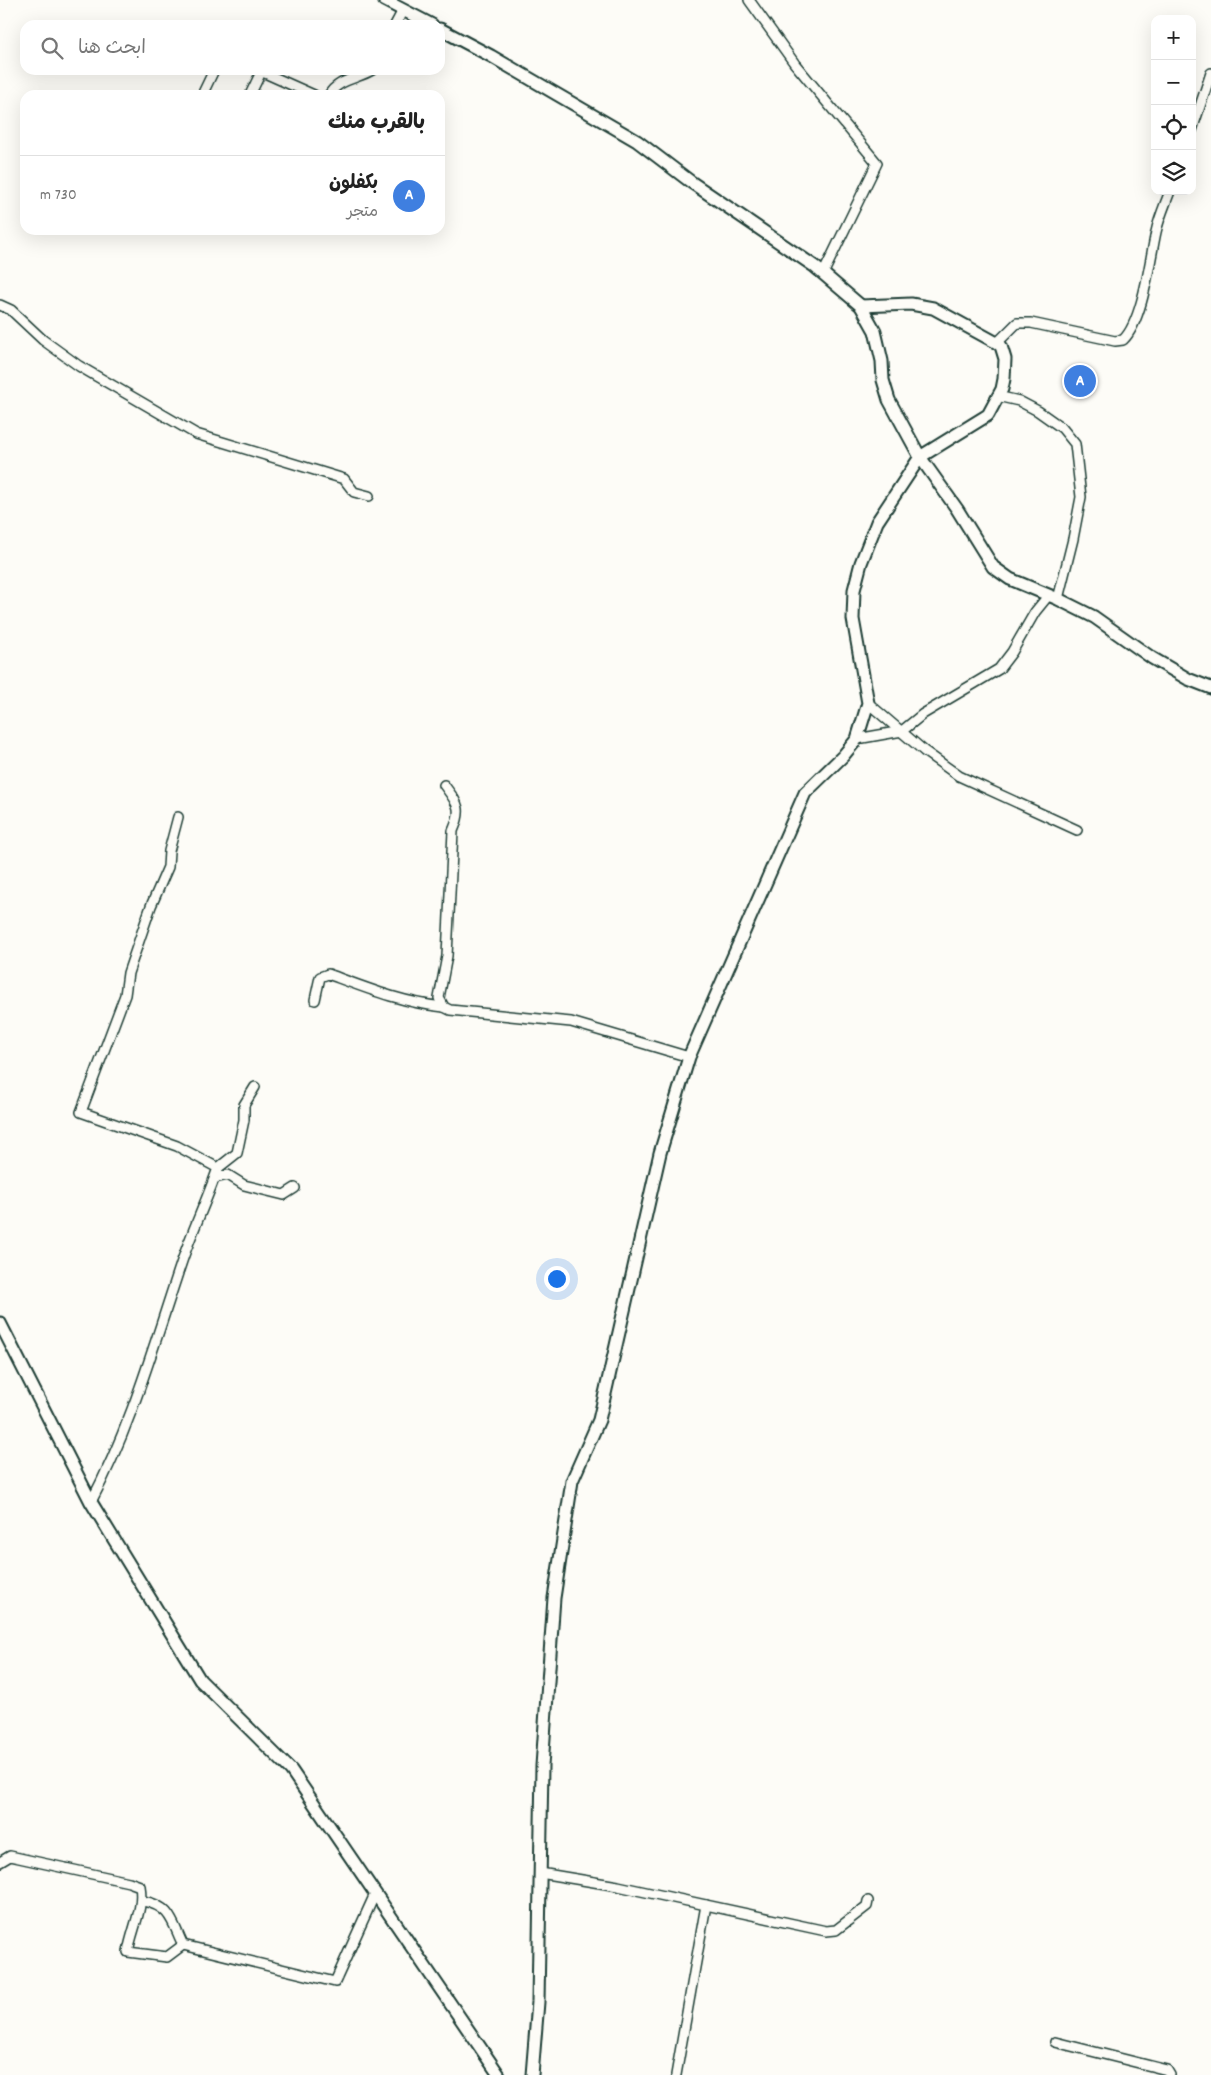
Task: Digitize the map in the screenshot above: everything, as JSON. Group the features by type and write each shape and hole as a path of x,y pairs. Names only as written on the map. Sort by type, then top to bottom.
{"street":[{"path":"384,0 422,20"},
{"path":"749,0 795,64 877,163 823,274"},
{"path":"398,20 403,10"},
{"path":"445,32 637,140 691,182 823,274 861,306 875,332 882,360 883,380 890,400 920,457 957,509 993,567 1010,579 1094,617 1188,679 1211,688"},
{"path":"1196,118 1211,73"},
{"path":"204,90 212,75"},
{"path":"252,90 258,75"},
{"path":"269,75 303,90"},
{"path":"334,90 341,82 362,75"},
{"path":"996,343 1017,323 1031,323 1115,341 1123,340 1138,312 1154,249 1156,233 1169,195"},
{"path":"532,2075 538,2002 542,1766 554,1598 572,1481 599,1420 660,1153 689,1058 805,793 843,756 857,739 868,703 853,619 854,590 861,563 877,522 920,457 988,415 1002,389 1005,359 1001,346 996,343 932,308 911,304 861,306"},
{"path":"0,305 11,310 43,340 79,366 196,434 344,479 354,492 369,496"},
{"path":"857,739 902,731 923,714 998,669 1012,652 1035,612 1053,597 1073,539 1080,497 1075,444 1062,428 1038,411 1019,401 997,396"},
{"path":"868,703 924,751 958,776 1078,830"},
{"path":"444,785 459,805 459,813 452,831 446,956 439,998 444,1007"},
{"path":"178,818 169,851 168,867 151,906 128,973 125,996 81,1112 177,1146 218,1168"},
{"path":"315,1000 320,977 328,974 389,996 420,1004 478,1014 571,1022 689,1058"},
{"path":"91,1502 112,1459 158,1339 181,1262 218,1168 237,1153 244,1120 244,1105 255,1087"},
{"path":"215,1178 228,1175 244,1185 284,1195 295,1188"},
{"path":"1,1331 91,1502 200,1680 290,1770 499,2075"},
{"path":"0,1862 10,1856 130,1882 140,1886 143,1901 131,1933 128,1952 167,1958 183,1945"},
{"path":"540,1873 618,1886 826,1931 836,1930 868,1906 868,1901"},
{"path":"183,1945 336,1982 375,1894"},
{"path":"143,1901 157,1904 168,1913 183,1945"},
{"path":"676,2075 706,1905"},
{"path":"1055,2042 1167,2070 1170,2075"}],"place":[{"name":"بكفلون","path":"1080,381"}]}
